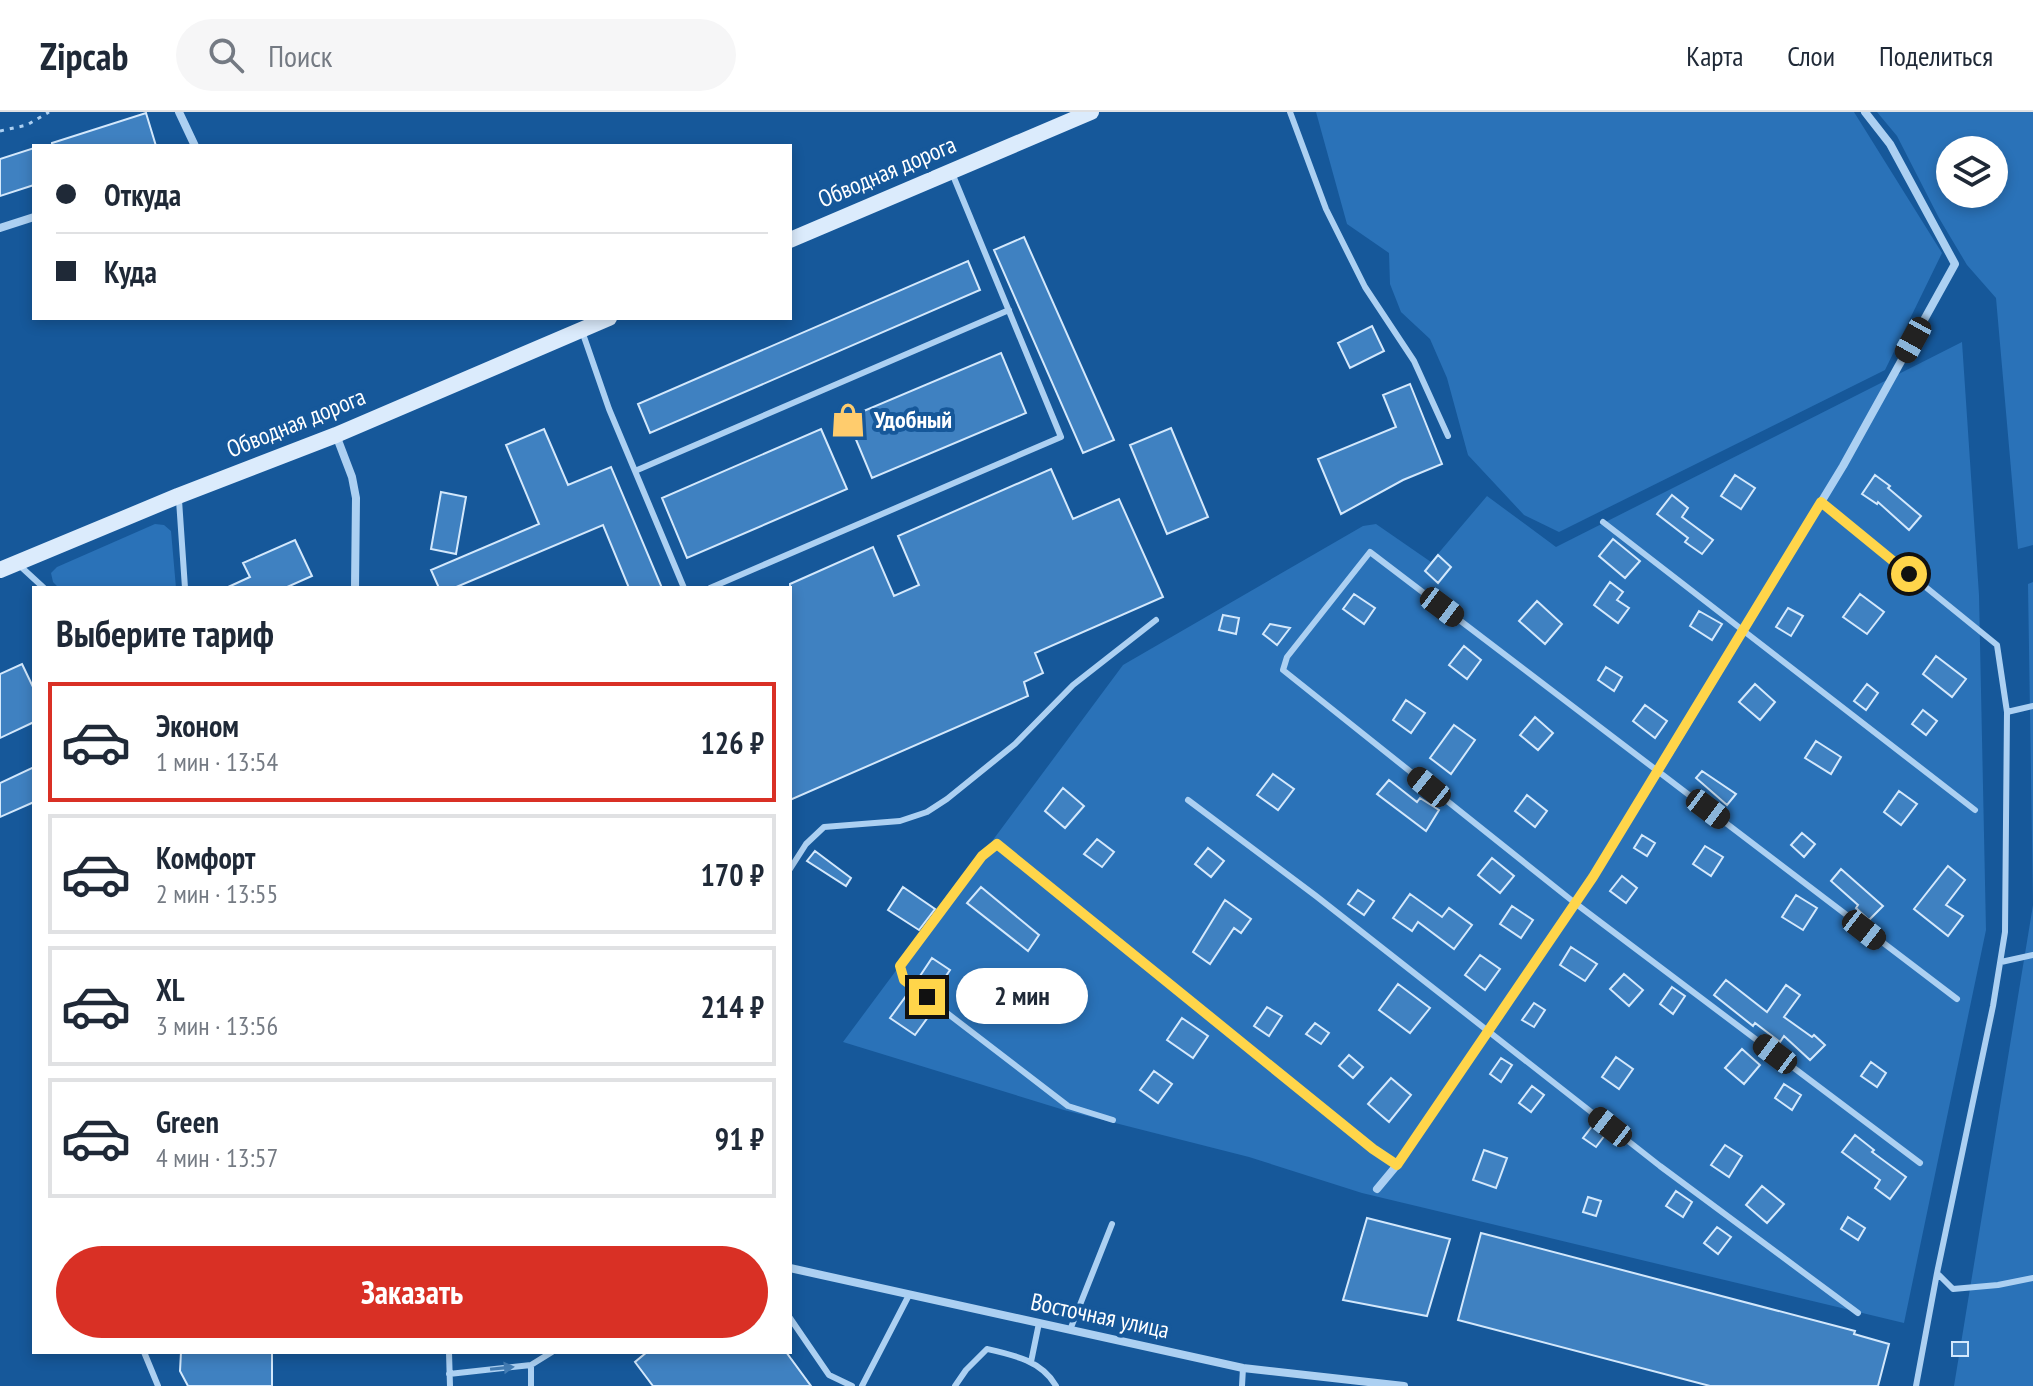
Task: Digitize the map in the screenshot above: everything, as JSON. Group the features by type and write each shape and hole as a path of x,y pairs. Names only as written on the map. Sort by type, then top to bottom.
{"main road":[{"name":"Обводная дорога","path":"792,239 1091,112"},
{"name":"Обводная дорога","path":"0,570 336,435 604,320"}],"street":[{"path":"179,112 194,144"},
{"path":"1377,1189 1397,1165 1575,903 1658,771 1821,502 1955,264 1890,144 1865,112"},
{"path":"0,228 32,218"},
{"path":"336,435 352,477 356,498 355,586"},
{"name":"Восточная улица","path":"792,1268 1243,1368 1404,1386"}],"lane":[{"path":"1290,112 1326,209 1365,287 1414,361 1448,436"},
{"path":"715,586 1061,437 951,170"},
{"path":"635,471 1009,310"},
{"path":"582,330 609,409 683,586"},
{"path":"178,496 185,586"},
{"path":"1821,502 1997,645 2007,712 2005,932 2001,962 1916,1386"},
{"path":"1603,522 1975,810"},
{"path":"1920,1163 1575,903 1283,670 1287,657 1370,552 1957,999"},
{"path":"17,563 42,586"},
{"path":"792,866 806,844 824,827 900,821 927,812 947,799 1015,744 1073,685 1156,620"},
{"path":"2007,712 2033,706"},
{"path":"1188,800 1660,1166 1858,1313"},
{"path":"1113,1120 1068,1106 904,980 900,966 982,856 997,844 1373,1149 1397,1165"},
{"path":"2001,962 2033,955"},
{"path":"1070,1330 1112,1224"},
{"path":"1937,1273 1953,1289 2033,1278"},
{"path":"862,1386 909,1295"},
{"path":"792,1321 829,1375 852,1386"},
{"path":"1031,1362 1039,1323"},
{"path":"955,1386 987,1349 1031,1362 1049,1373 1056,1386"},
{"path":"145,1354 158,1386"},
{"path":"449,1354 450,1386"},
{"path":"449,1374 531,1365 549,1354"},
{"path":"531,1365 531,1386"},
{"path":"1242,1386 1243,1368"}],"path":[{"path":"0,131 27,125 49,112"}],"shaded area":[{"path":"1316,112 1854,112 1942,253 1885,370 1559,532 1524,515 1468,455 1447,378 1430,339 1401,312 1390,284 1389,253 1347,224"},
{"path":"1877,112 2033,112 2033,545 2018,549 1996,298 1967,265 1939,218 1897,136"},
{"path":"1962,342 1979,595 1986,930 1904,1323 1362,1193 1249,1157 1064,1110 843,1042 1123,665 1363,526 1376,524 1431,562 1487,496 1556,547"},
{"path":"155,524 164,525 171,531 176,586 57,586 51,573 57,567"},
{"path":"2033,582 2033,905 2028,584"},
{"path":"2033,905 2033,1386 1954,1386"}],"building":[{"path":"146,113 155,144 52,144"},
{"path":"32,149 32,186 0,196 0,159"},
{"path":"1024,237 1114,440 1083,453 994,250"},
{"path":"968,261 980,290 650,433 638,404"},
{"path":"1372,326 1384,351 1350,368 1338,343"},
{"path":"1001,353 1026,413 872,478 847,418"},
{"path":"1410,384 1442,464 1403,480 1341,514 1318,459 1396,427 1383,395"},
{"path":"1171,428 1208,517 1167,534 1130,445"},
{"path":"544,429 568,485 611,467 661,586 628,586 603,525 459,586 438,586 431,570 539,524 506,445"},
{"path":"821,429 847,489 687,558 662,498"},
{"path":"1051,469 1073,519 1119,499 1163,597 1035,653 1043,673 1024,682 1028,696 792,799 790,584 873,547 894,596 919,585 898,536"},
{"path":"1735,475 1755,488 1741,509 1721,496"},
{"path":"1875,475 1921,516 1909,530 1878,502 1862,494"},
{"path":"441,492 466,497 456,554 431,549"},
{"path":"1672,495 1688,508 1682,517 1713,540 1702,554 1685,542 1688,538 1657,514"},
{"path":"1613,539 1640,561 1625,578 1599,556"},
{"path":"295,540 312,576 290,586 230,586 250,577 243,563"},
{"path":"1438,555 1451,567 1438,583 1425,571"},
{"path":"1610,582 1623,592 1617,600 1629,608 1618,623 1594,605"},
{"path":"1354,594 1375,608 1364,624 1343,609"},
{"path":"1860,594 1884,612 1867,634 1843,617"},
{"path":"1537,601 1562,624 1545,644 1519,621"},
{"path":"1788,608 1803,616 1791,636 1776,627"},
{"path":"1699,611 1722,624 1712,640 1690,626"},
{"path":"1223,615 1239,618 1236,634 1219,630"},
{"path":"1270,624 1290,628 1277,645 1263,634"},
{"path":"1464,646 1481,660 1467,679 1449,665"},
{"path":"1936,656 1966,679 1952,697 1923,674"},
{"path":"22,664 32,685 32,723 0,738 0,674"},
{"path":"1606,667 1622,677 1614,691 1598,680"},
{"path":"1755,684 1775,702 1760,720 1739,702"},
{"path":"1867,684 1878,693 1866,710 1854,701"},
{"path":"1406,700 1425,713 1411,733 1393,720"},
{"path":"1645,705 1667,721 1655,738 1633,721"},
{"path":"1923,710 1937,721 1926,735 1912,724"},
{"path":"1535,717 1553,733 1538,750 1520,735"},
{"path":"1454,725 1475,740 1451,774 1430,758"},
{"path":"1816,741 1841,757 1831,774 1805,758"},
{"path":"32,768 32,803 0,817 0,783"},
{"path":"1702,771 1736,794 1727,805 1696,778"},
{"path":"1273,774 1294,789 1278,810 1257,795"},
{"path":"1389,780 1417,802 1420,798 1439,810 1426,831 1377,794"},
{"path":"1063,788 1084,806 1065,828 1045,811"},
{"path":"1899,791 1917,804 1901,825 1884,812"},
{"path":"1527,795 1547,811 1535,827 1515,811"},
{"path":"1802,833 1815,844 1804,857 1791,845"},
{"path":"1642,835 1655,843 1647,856 1634,848"},
{"path":"1097,839 1114,852 1102,867 1084,854"},
{"path":"1705,846 1723,857 1711,876 1693,864"},
{"path":"1208,848 1224,861 1211,877 1195,864"},
{"path":"815,851 851,878 846,886 807,861"},
{"path":"1492,858 1514,876 1500,893 1478,875"},
{"path":"1948,866 1965,880 1946,905 1963,916 1948,936 1914,909"},
{"path":"1841,869 1883,906 1869,920 1856,908 1858,905 1831,881"},
{"path":"1622,876 1637,888 1626,903 1610,891"},
{"path":"903,887 935,909 919,930 888,910"},
{"path":"981,887 1039,935 1028,951 967,903"},
{"path":"1358,890 1374,901 1364,915 1348,904"},
{"path":"1410,894 1442,917 1449,908 1472,925 1454,949 1418,922 1412,931 1393,918"},
{"path":"1796,895 1817,908 1803,930 1782,917"},
{"path":"1225,900 1251,919 1241,933 1234,928 1210,964 1193,952"},
{"path":"1512,906 1533,920 1521,938 1500,924"},
{"path":"1571,947 1597,964 1585,981 1560,965"},
{"path":"1480,955 1500,969 1485,990 1465,975"},
{"path":"932,958 950,970 933,995 916,982"},
{"path":"981,971 1003,986 991,1003 969,988"},
{"path":"1624,974 1643,990 1629,1006 1610,989"},
{"path":"1726,980 1767,1012 1786,985 1800,995 1784,1017 1825,1045 1810,1060 1784,1036 1780,1042 1755,1023 1753,1026 1714,995"},
{"path":"1398,984 1430,1008 1410,1033 1379,1010"},
{"path":"1672,987 1685,996 1673,1014 1660,1004"},
{"path":"909,992 926,1004 924,1008 931,1013 915,1035 890,1018"},
{"path":"1534,1003 1545,1010 1534,1027 1522,1020"},
{"path":"1267,1007 1282,1016 1269,1036 1254,1026"},
{"path":"1182,1018 1208,1036 1193,1058 1167,1040"},
{"path":"1315,1023 1329,1033 1321,1044 1306,1034"},
{"path":"1742,1049 1760,1065 1744,1084 1725,1068"},
{"path":"1349,1055 1363,1067 1353,1078 1339,1066"},
{"path":"1616,1057 1633,1069 1619,1089 1602,1077"},
{"path":"1501,1058 1512,1065 1501,1082 1490,1074"},
{"path":"1871,1062 1886,1073 1877,1087 1861,1076"},
{"path":"1154,1071 1172,1084 1158,1103 1140,1090"},
{"path":"1391,1078 1411,1095 1389,1122 1368,1104"},
{"path":"1784,1084 1801,1095 1792,1110 1775,1098"},
{"path":"1532,1086 1544,1095 1531,1112 1519,1103"},
{"path":"1593,1125 1605,1135 1596,1147 1583,1138"},
{"path":"1855,1135 1906,1177 1890,1199 1875,1188 1880,1180 1842,1152"},
{"path":"1725,1145 1742,1156 1729,1177 1711,1165"},
{"path":"1484,1150 1507,1158 1496,1188 1473,1180"},
{"path":"1762,1186 1784,1204 1767,1223 1746,1205"},
{"path":"1676,1191 1692,1202 1683,1217 1666,1206"},
{"path":"1588,1197 1601,1201 1596,1216 1583,1212"},
{"path":"1848,1217 1865,1228 1858,1240 1841,1229"},
{"path":"1367,1218 1450,1239 1427,1316 1343,1300"},
{"path":"1717,1227 1731,1237 1718,1254 1704,1243"},
{"path":"1481,1233 1855,1331 1854,1334 1889,1344 1878,1386 1710,1386 1458,1320"},
{"path":"1952,1342 1968,1342 1968,1356 1952,1356"},
{"path":"181,1354 272,1354 272,1386 188,1386 180,1371"},
{"path":"645,1354 787,1354 811,1386 653,1386 635,1362"}],"place":[{"name":"Удобный","path":"848,420"}],"route":[{"path":"927,997 904,980 900,966 982,856 997,844 1373,1149 1397,1165 1593,877 1821,502 1909,574"}]}
